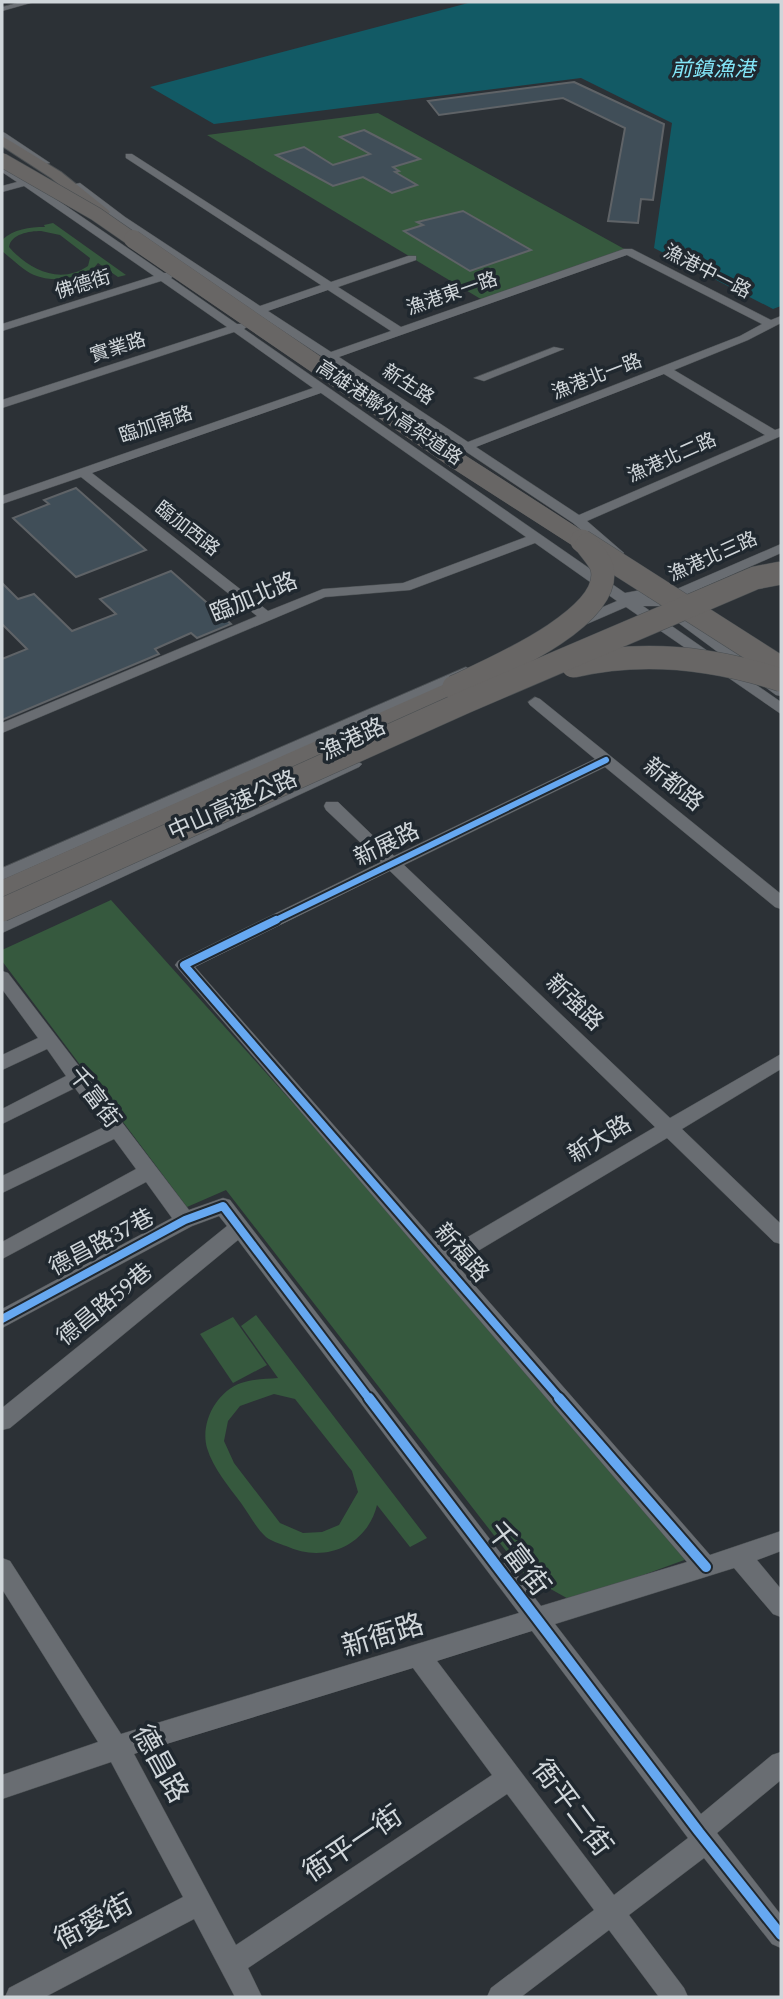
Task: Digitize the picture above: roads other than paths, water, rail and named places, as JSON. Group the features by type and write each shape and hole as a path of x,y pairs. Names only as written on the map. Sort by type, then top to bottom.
{"highway":[{"name":"高雄港聯外高架道路","path":"2,143 456,460 576,527 781,668"},
{"path":"2,158 99,213"},
{"name":"高雄港聯外高架道路","path":"99,213 466,457 781,655"},
{"path":"460,695 550,638 584,613 597,597 604,579 603,565 576,527"},
{"path":"460,695 741,571 781,562"},
{"path":"460,695 755,578 781,573"},
{"path":"460,695 582,663 634,659 691,659 742,668 781,682"},
{"name":"中山高速公路","path":"2,890 460,695"},
{"name":"中山高速公路","path":"4,917 460,695"}],"street":[{"path":"2,7 18,2"},
{"path":"2,7 30,2"},
{"name":"新生路","path":"2,143 61,174 121,219 468,446 576,527 781,692"},
{"path":"129,156 399,331"},
{"name":"新生路","path":"2,158 31,182 237,328 632,599 655,625 781,716"},
{"name":"新生路","path":"2,168 31,182"},
{"path":"2,189 31,182"},
{"name":"漁港中一路","path":"628,251 775,322"},
{"name":"漁港東一路","path":"296,368 628,251"},
{"path":"259,310 412,258"},
{"name":"佛德街","path":"2,328 165,277"},
{"name":"漁港北一路","path":"431,461 666,370 744,338 775,322"},
{"name":"實業路","path":"2,404 237,328"},
{"path":"480,379 558,349"},
{"name":"新生路","path":"296,368 320,390 431,461 535,539 632,599 647,603 664,600"},
{"path":"666,370 777,434"},
{"name":"臨加南路","path":"2,500 320,390"},
{"name":"漁港北二路","path":"576,527 777,434"},
{"name":"臨加西路","path":"82,471 267,617"},
{"name":"臨加北路","path":"2,727 323,593 405,587 535,539"},
{"name":"漁港北三路","path":"664,600 781,548"},
{"name":"漁港路","path":"2,874 632,599"},
{"name":"新生路","path":"682,614 781,682"},
{"name":"漁港路","path":"4,917 682,614"},
{"name":"新生路","path":"655,625 781,709"},
{"name":"新都路","path":"535,702 781,903"},
{"name":"新展路","path":"184,965 606,760"},
{"name":"新強路","path":"332,806 781,1236"},
{"name":"新福路","path":"184,965 706,1567"},
{"name":"千富街","path":"2,976 10,1001 50,1040 186,1220"},
{"path":"2,1063 50,1040"},
{"name":"新大路","path":"443,1262 781,1061"},
{"path":"2,1117 78,1077"},
{"path":"2,1185 117,1129"},
{"path":"2,1251 149,1171"},
{"name":"千富街","path":"223,1206 781,1935"},
{"name":"德昌路37巷","path":"2,1319 186,1220 223,1206"},
{"name":"德昌路59巷","path":"2,1421 240,1227"},
{"name":"新衙路","path":"2,1787 116,1748 419,1657 781,1541"},
{"path":"738,1555 781,1606"},
{"name":"德昌路","path":"6,1585 116,1748 249,1997"},
{"name":"衙平二街","path":"419,1657 675,1997"},
{"path":"500,1997 703,1836 781,1764"},
{"name":"衙平一街","path":"232,1963 509,1778"},
{"name":"衙愛街","path":"18,1997 199,1902"}],"water":[{"name":"前鎮漁港","path":"472,2 781,2 781,306 773,309 654,248 672,123 581,78 214,124 150,87"}]}
